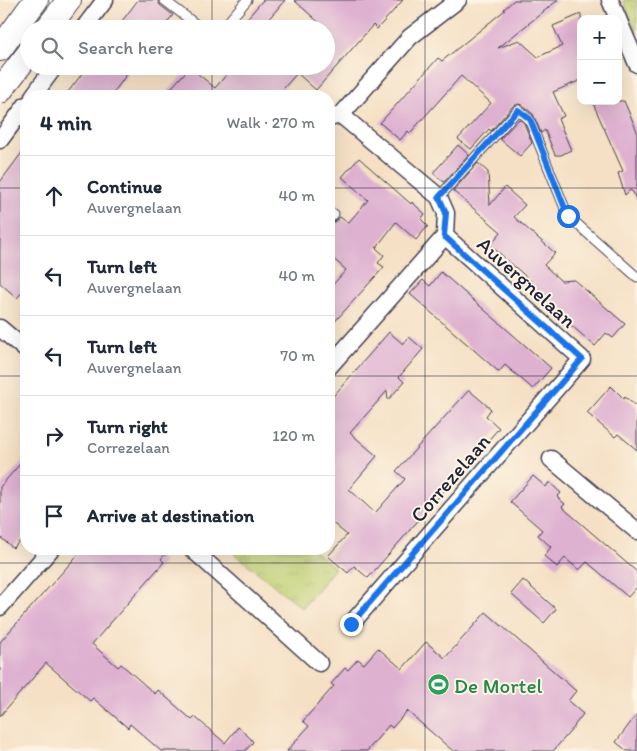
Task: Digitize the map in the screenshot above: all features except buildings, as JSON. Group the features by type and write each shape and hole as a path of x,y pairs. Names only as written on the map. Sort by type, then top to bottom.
{"street":[{"path":"4,36 36,0"},
{"path":"54,20 69,0"},
{"path":"90,20 105,0"},
{"path":"439,197 335,116 410,37 458,0"},
{"path":"610,0 616,15"},
{"path":"622,28 637,64"},
{"path":"0,91 20,65"},
{"path":"37,90 48,75"},
{"path":"0,140 20,113"},
{"name":"Auvergnelaan","path":"335,360 444,236 446,213 439,197"},
{"name":"Auvergnelaan","path":"444,236 582,359"},
{"path":"0,328 20,345"},
{"name":"Correzelaan","path":"351,624 582,359"},
{"path":"551,459 637,531"},
{"path":"0,607 46,555"},
{"path":"199,555 319,664"}],"lane":[{"path":"164,0 190,20"},
{"path":"230,20 247,0"},
{"path":"439,197 518,110 530,119 568,216 637,277"}],"green space":[{"path":"623,0 637,0 637,33"},
{"path":"236,555 319,555 335,568 302,608"}],"place":[{"name":"De Mortel","path":"438,685"}],"route":[{"path":"351,624 582,359 444,236 446,213 439,197 518,110 530,119 568,216"}]}
